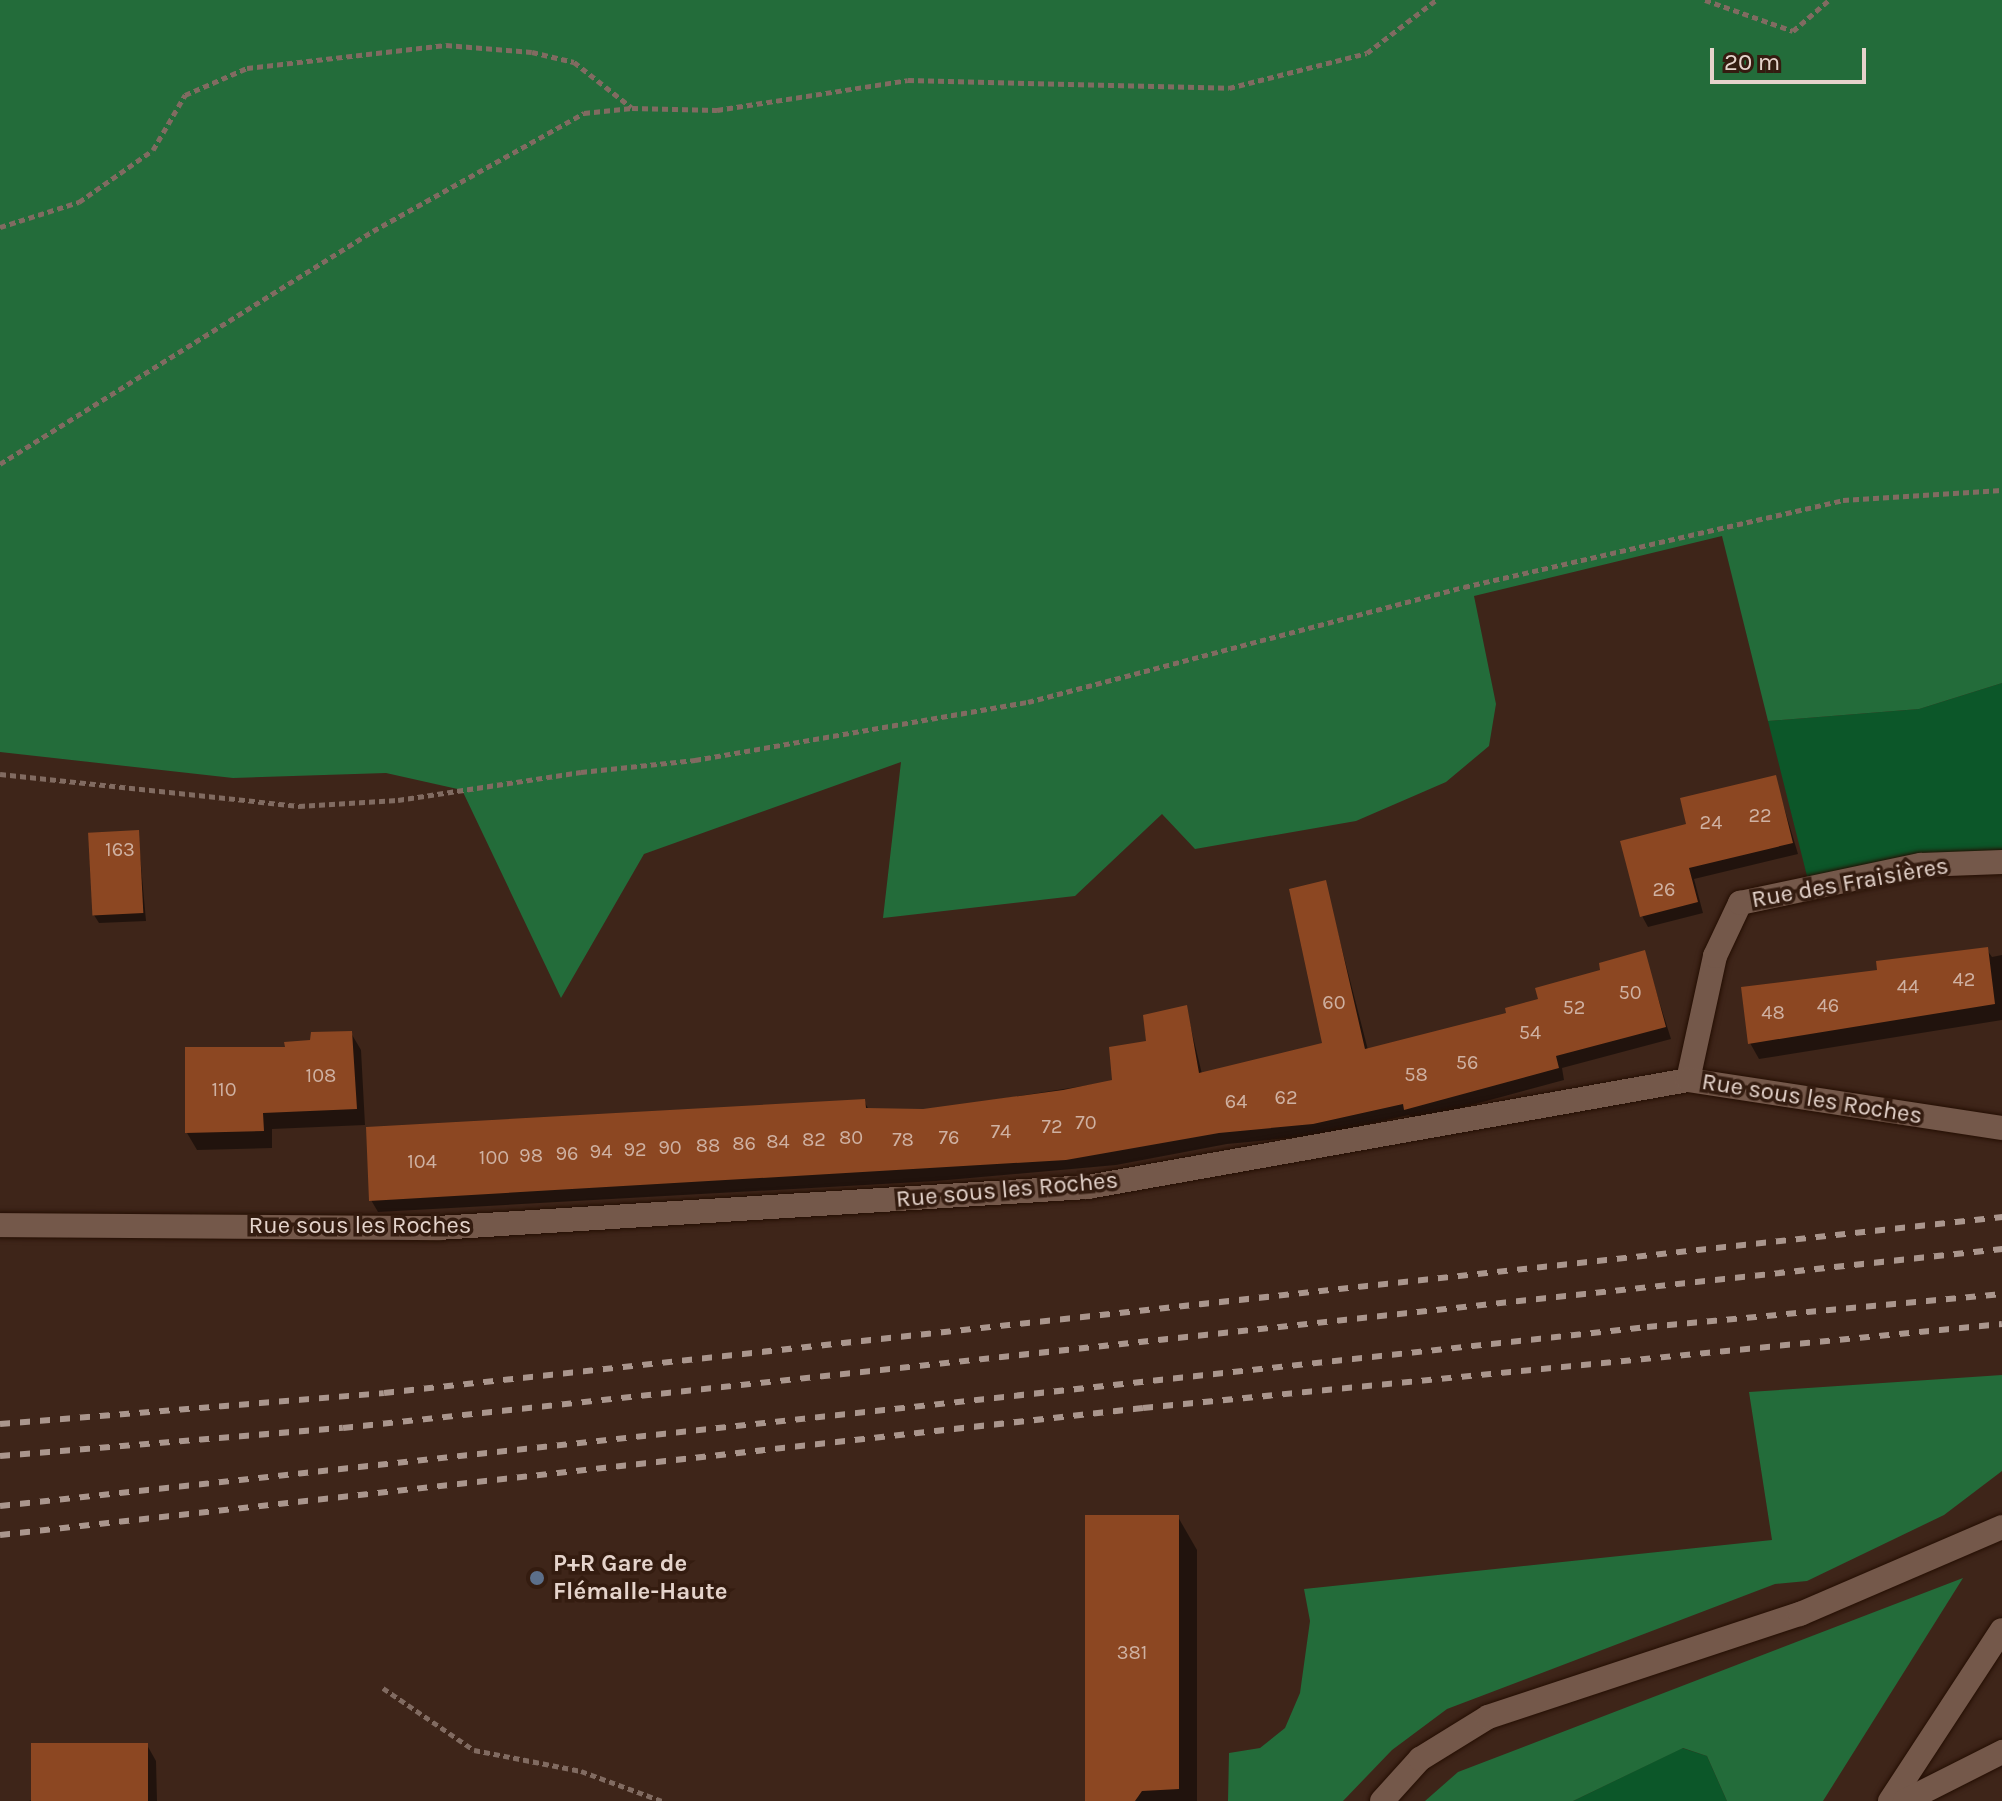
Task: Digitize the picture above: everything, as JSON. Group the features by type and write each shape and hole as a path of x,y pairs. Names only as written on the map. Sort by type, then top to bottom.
{"street":[{"name":"Rue des Fraisières","path":"1688,1080 1715,956 1740,903 1921,865 2002,862"},
{"name":"Rue sous les Roches","path":"0,1225 438,1228 1088,1187 1688,1080 2002,1128"},
{"path":"1382,1801 1420,1759 1488,1717 1800,1614 2002,1527"},
{"path":"1890,1801 2002,1630"},
{"path":"1905,1801 2002,1752"}],"path":[{"path":"0,464 373,231 584,113 632,108 717,110 908,80 1229,88 1367,53 1436,0"},
{"path":"1705,0 1793,31 1829,0"},
{"path":"0,227 79,202 153,150 185,95 247,68 446,45 532,52 574,62 632,108"},
{"path":"0,774 299,806 398,800 695,760 1028,702 1464,587 1843,500 2002,490"},
{"path":"383,1688 474,1750 581,1771 662,1801"}],"green space":[{"path":"0,0 2002,0 2002,683 1919,709 1768,721 1722,536 1474,596 1496,704 1489,746 1446,782 1356,821 1195,849 1162,814 1075,896 883,918 901,762 644,854 561,998 462,790 386,773 233,778 0,752"},
{"path":"2002,683 2002,862 1810,888 1768,721 1919,709"},
{"path":"2002,1375 2002,1471 1944,1515 1807,1581 1775,1584 1447,1709 1392,1750 1343,1801 1228,1801 1229,1753 1260,1748 1285,1728 1300,1693 1310,1621 1304,1589 1772,1540 1749,1392"},
{"path":"1963,1578 1823,1801 1727,1801 1707,1756 1683,1748 1573,1801 1425,1801 1458,1772"},
{"path":"1682,1748 1707,1756 1727,1801 1573,1801"}],"building":[{"path":"1776,775 1793,843 1689,868 1698,902 1640,917 1620,841 1686,824 1680,798"},
{"path":"139,830 143,913 92,916 88,833"},
{"path":"1326,880 1365,1049 1506,1013 1505,1008 1538,999 1535,988 1600,970 1599,963 1645,950 1666,1027 1556,1056 1559,1068 1404,1110 1403,1104 1313,1124 1219,1133 1066,1160 369,1201 366,1127 865,1099 866,1108 923,1109 1063,1090 1112,1080 1109,1047 1146,1041 1143,1015 1187,1005 1199,1073 1322,1043 1289,889"},
{"path":"1988,947 1995,1004 1748,1044 1741,987 1877,970 1876,961"},
{"path":"352,1031 357,1109 263,1113 264,1131 185,1133 185,1047 285,1047 284,1042 310,1040 311,1032"},
{"path":"1085,1515 1179,1515 1179,1789 1142,1791 1135,1801 1085,1801"},
{"path":"31,1743 148,1743 148,1801 31,1801"}],"railway":[{"path":"0,1424 384,1393 2002,1217"},
{"path":"0,1456 343,1428 2002,1249"},
{"path":"0,1506 1647,1327 2002,1294"},
{"path":"0,1535 1143,1408 2002,1324"}],"place":[{"name":"P+R Gare de Flémalle-Haute","path":"537,1578"}]}
